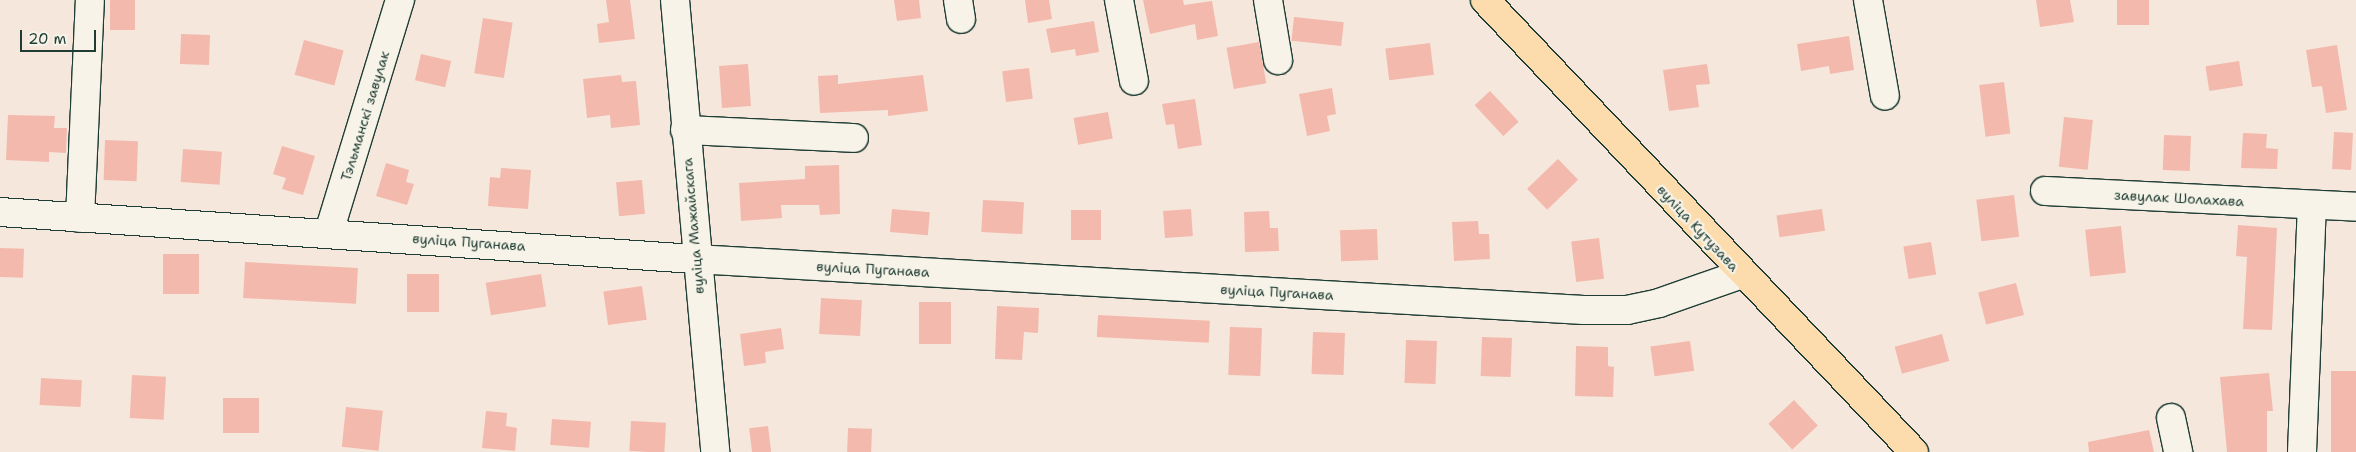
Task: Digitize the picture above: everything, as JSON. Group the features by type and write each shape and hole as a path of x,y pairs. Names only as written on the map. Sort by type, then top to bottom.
{"main road":[{"name":"вуліца Кутузава","path":"1485,0 1742,274 1914,452"}],"street":[{"name":"Тэльманскі завулак","path":"329,232 400,0"},
{"name":"вуліца Мажайскага","path":"675,0 695,259 715,452"},
{"path":"1120,0 1134,81"},
{"path":"1268,0 1278,60"},
{"path":"1868,0 1885,96"},
{"path":"80,218 90,1"},
{"path":"685,130 854,138"},
{"name":"завулак Шолахава","path":"2045,191 2356,207"},
{"path":"2302,452 2312,206"},
{"name":"вуліца Пуганава","path":"0,212 329,232 695,259 1584,310 1627,310 1659,303 1742,274"},
{"path":"2171,418 2178,452"}],"building":[{"path":"110,0 135,0 135,30 110,30"},
{"path":"606,0 630,0 635,39 599,43 597,24 609,22"},
{"path":"894,0 919,0 921,18 897,21"},
{"path":"1025,0 1049,0 1052,19 1028,23"},
{"path":"1143,0 1183,0 1184,5 1212,1 1218,36 1197,40 1195,24 1150,34"},
{"path":"2036,0 2070,0 2074,22 2040,27"},
{"path":"2117,0 2149,0 2149,25 2117,25"},
{"path":"1294,17 1344,22 1341,46 1291,41"},
{"path":"483,18 513,23 504,78 474,73"},
{"path":"1094,21 1099,52 1076,56 1075,49 1051,53 1046,29"},
{"path":"181,34 210,35 209,65 180,64"},
{"path":"1849,36 1854,70 1830,74 1829,66 1801,71 1797,44"},
{"path":"304,40 344,51 334,85 295,75"},
{"path":"1259,42 1266,83 1234,89 1227,48"},
{"path":"1430,43 1434,75 1389,80 1385,48"},
{"path":"2337,45 2347,110 2326,113 2322,86 2312,87 2306,50"},
{"path":"421,54 451,61 445,87 415,80"},
{"path":"2239,61 2243,86 2209,91 2205,66"},
{"path":"748,64 751,106 722,108 719,66"},
{"path":"1707,64 1710,84 1696,85 1699,107 1669,111 1663,70"},
{"path":"1029,68 1033,99 1006,102 1002,71"},
{"path":"621,75 622,82 636,81 640,125 611,128 610,115 587,118 583,79"},
{"path":"838,75 838,84 923,75 928,111 888,116 888,110 820,113 818,76"},
{"path":"2004,82 2010,134 1986,137 1979,85"},
{"path":"1332,88 1336,114 1327,116 1330,131 1307,136 1299,94"},
{"path":"1490,91 1519,122 1503,136 1475,105"},
{"path":"1195,99 1202,145 1178,149 1174,124 1166,125 1162,104"},
{"path":"1108,112 1113,139 1078,145 1074,118"},
{"path":"8,115 55,116 54,128 67,128 66,153 49,152 49,162 6,160"},
{"path":"2064,117 2093,120 2088,170 2059,167"},
{"path":"2334,132 2353,133 2351,170 2332,169"},
{"path":"2243,133 2267,134 2266,148 2278,149 2277,169 2241,168"},
{"path":"2164,135 2191,136 2190,171 2163,170"},
{"path":"105,140 138,141 137,181 104,180"},
{"path":"282,146 315,156 303,195 282,189 286,178 273,174"},
{"path":"183,149 222,152 220,185 181,182"},
{"path":"1558,159 1578,180 1547,210 1527,189"},
{"path":"386,163 409,170 406,182 414,184 407,205 376,196"},
{"path":"839,165 840,214 820,215 819,205 781,205 782,218 741,221 739,183 805,179 805,166"},
{"path":"501,168 531,170 528,209 488,206 490,177 500,178"},
{"path":"642,180 645,214 619,216 616,182"},
{"path":"2014,195 2019,237 1981,241 1976,200"},
{"path":"983,200 1024,202 1022,234 981,232"},
{"path":"892,209 930,212 928,235 890,232"},
{"path":"1191,209 1193,236 1165,238 1163,211"},
{"path":"1822,209 1825,231 1780,237 1776,215"},
{"path":"1071,210 1101,210 1101,240 1071,240"},
{"path":"1269,211 1270,228 1278,228 1279,251 1245,252 1244,212"},
{"path":"1478,221 1479,234 1489,234 1490,259 1454,261 1452,222"},
{"path":"2238,225 2277,228 2272,330 2243,329 2247,257 2236,256"},
{"path":"2121,226 2126,273 2090,277 2085,230"},
{"path":"1377,229 1378,260 1341,261 1340,230"},
{"path":"1599,238 1604,279 1576,282 1571,241"},
{"path":"1931,242 1936,275 1909,279 1903,246"},
{"path":"0,248 24,249 23,278 0,277"},
{"path":"163,254 199,254 199,294 163,294"},
{"path":"245,262 358,268 356,304 243,298"},
{"path":"407,274 439,274 439,312 407,312"},
{"path":"541,274 546,307 491,315 486,283"},
{"path":"2016,283 2024,315 1986,324 1978,292"},
{"path":"642,286 647,320 608,325 603,291"},
{"path":"821,298 862,300 860,336 819,334"},
{"path":"919,302 951,302 951,344 919,344"},
{"path":"997,306 1039,308 1038,333 1024,332 1022,360 995,359"},
{"path":"1098,315 1210,321 1209,343 1097,337"},
{"path":"1230,327 1262,328 1260,376 1228,375"},
{"path":"781,328 784,349 765,352 766,363 744,366 740,334"},
{"path":"1313,332 1345,333 1344,375 1312,374"},
{"path":"1942,334 1949,361 1902,374 1895,347"},
{"path":"1482,337 1512,338 1511,377 1481,376"},
{"path":"1406,340 1437,341 1435,384 1404,383"},
{"path":"1690,341 1694,371 1655,376 1650,347"},
{"path":"1576,346 1608,347 1608,366 1614,367 1613,397 1575,396"},
{"path":"2331,371 2356,371 2356,452 2331,452"},
{"path":"2269,373 2273,411 2267,411 2267,452 2227,452 2220,377"},
{"path":"132,375 166,377 164,420 130,418"},
{"path":"41,378 82,380 81,407 40,405"},
{"path":"223,398 259,398 259,433 223,433"},
{"path":"1794,400 1818,426 1792,449 1768,424"},
{"path":"346,407 383,411 379,451 342,447"},
{"path":"486,411 507,413 506,426 517,428 515,451 482,448"},
{"path":"552,419 591,422 589,448 550,445"},
{"path":"631,421 666,423 664,452 629,451"},
{"path":"768,426 771,452 752,452 749,428"},
{"path":"848,428 872,429 871,452 847,452"},
{"path":"2149,430 2154,452 2089,452 2088,442"}]}
